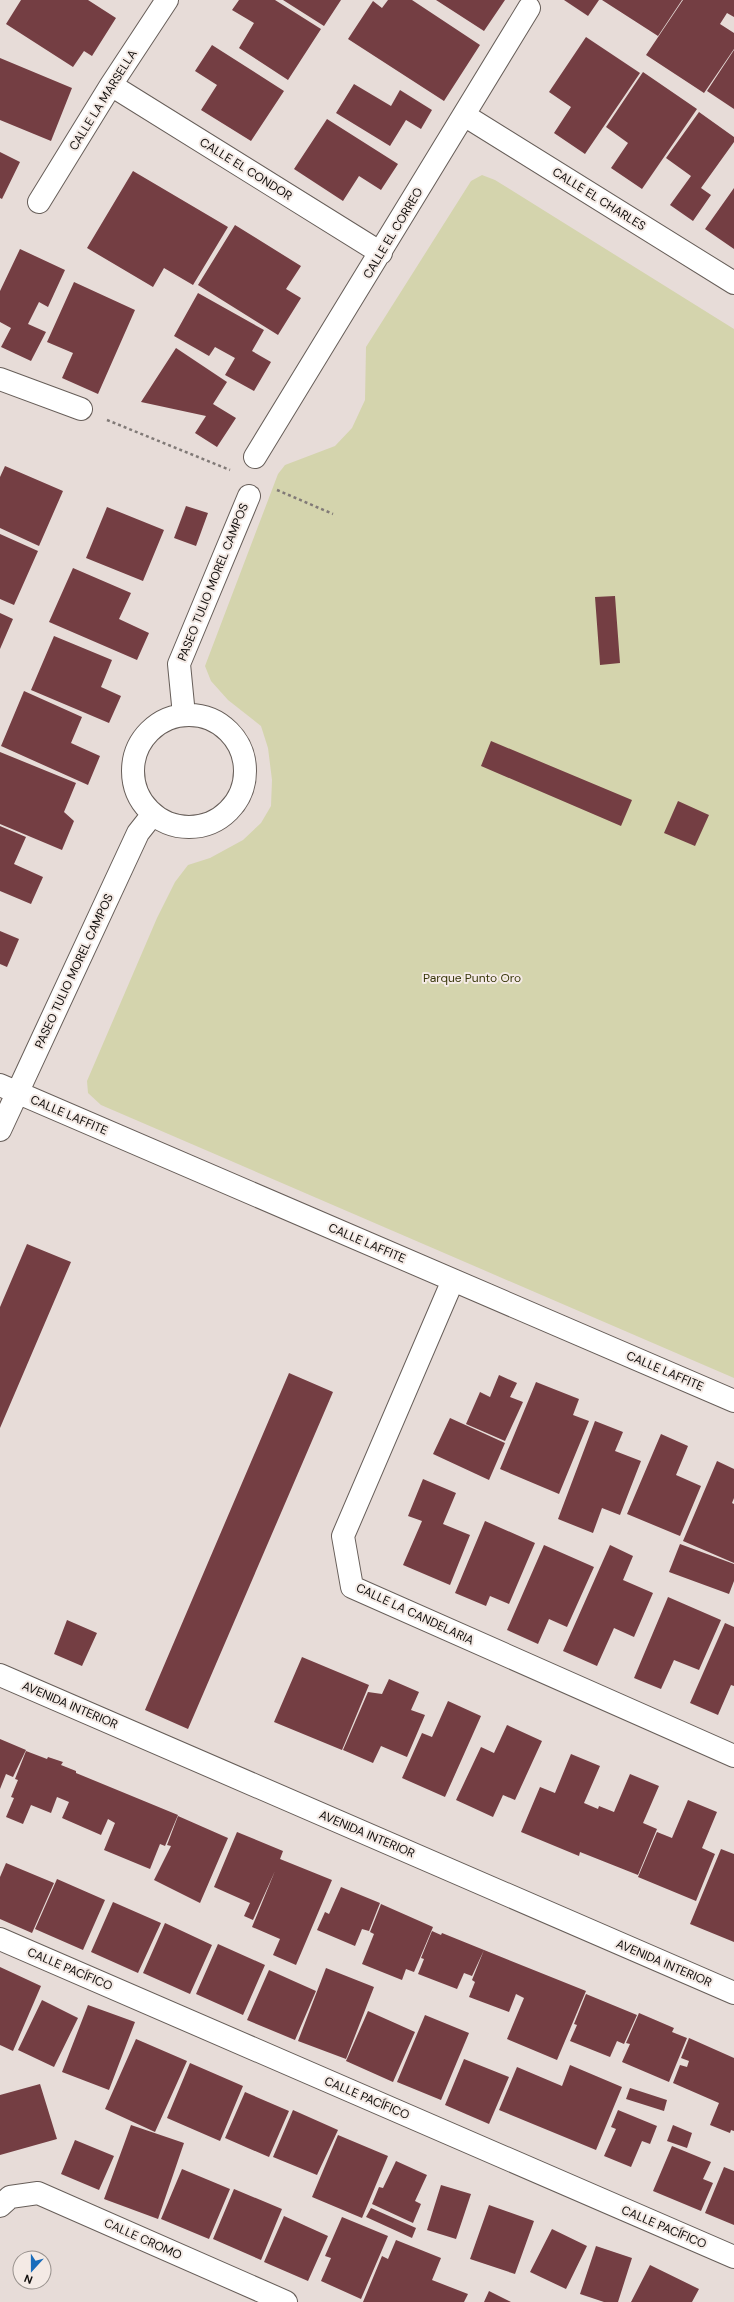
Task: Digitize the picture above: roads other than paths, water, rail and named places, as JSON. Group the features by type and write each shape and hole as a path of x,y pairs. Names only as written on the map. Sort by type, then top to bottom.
{"street":[{"name":"CALLE LA MARSELLA","path":"39,202 111,85 167,0"},
{"name":"CALLE EL CORREO","path":"255,457 529,8"},
{"name":"CALLE EL CONDOR","path":"111,85 381,252"},
{"name":"CALLE EL CHARLES","path":"464,115 734,283"},
{"path":"0,379 81,409"},
{"name":"PASEO TULIO MOREL CAMPOS","path":"184,715 179,664 249,496"},
{"path":"197,715 218,722 235,737 244,758 245,780 238,801 223,817 203,827 180,828 160,820 153,814 143,806 133,785 132,763 140,742 154,726 175,716 197,715"},
{"name":"PASEO TULIO MOREL CAMPOS","path":"0,1130 8,1088 138,833 153,814"},
{"name":"CALLE LAFFITE","path":"8,1088 734,1401"},
{"name":"CALLE LA CANDELARIA","path":"453,1280 343,1536 352,1587 734,1756"},
{"name":"AVENIDA INTERIOR","path":"0,1674 734,1993"},
{"name":"CALLE PACÍFICO","path":"0,1939 734,2257"},
{"name":"CALLE CROMO","path":"0,2206 10,2197 38,2193 286,2302"}],"park label":[{"name":"Parque Punto Oro","path":"472,978"}]}
